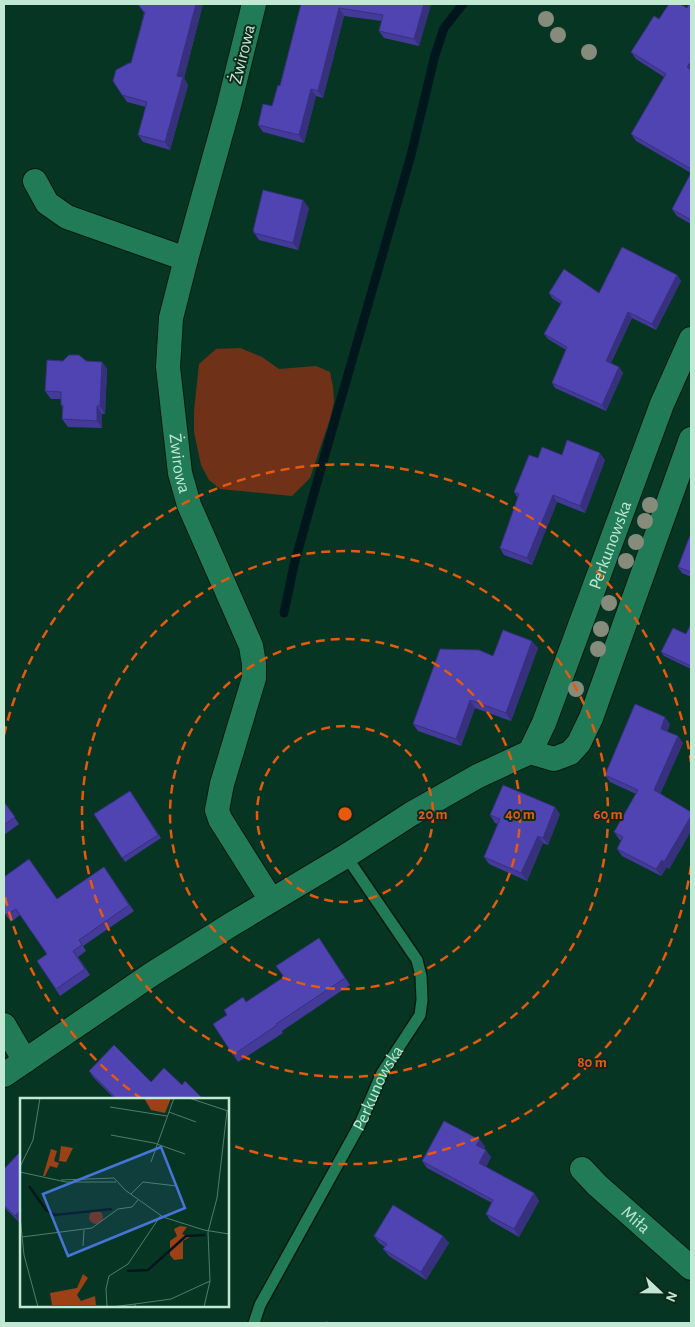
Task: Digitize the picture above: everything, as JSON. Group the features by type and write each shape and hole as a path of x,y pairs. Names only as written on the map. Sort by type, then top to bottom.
{"street":[{"name":"Żwirowa","path":"254,4 229,105 171,318 168,367 180,473 189,505 251,646 254,664 254,678 251,691 222,784 217,810 220,819 271,900"},
{"path":"35,181 47,203 67,217 186,259"},
{"name":"Perkunowska","path":"530,752 544,723 662,404 691,339"},
{"path":"4,1075 152,974 346,856 411,814 478,776 530,752 554,759 570,754 579,743 591,718 691,439"},
{"path":"4,1025 25,1061"},
{"name":"Miła","path":"582,1169 597,1185 691,1268"}],"lane":[{"name":"Perkunowska","path":"254,1323 260,1305 360,1124 382,1073 420,1015 422,1000 421,976 417,960 346,856"}],"shaded area":[{"path":"240,348 262,357 279,369 316,366 330,372 334,402 330,419 310,478 292,496 220,489 209,480 201,465 194,432 194,411 199,364 216,349"}],"building":[{"path":"138,4 196,4 177,76 183,77 165,142 138,135 147,102 122,95 113,81 116,70 131,63 145,12"},
{"path":"301,4 424,4 414,39 379,31 383,15 339,8 318,91 311,89 299,135 258,125 263,104 272,106 278,85 280,86"},
{"path":"669,4 680,4 687,8 691,4 691,61 687,67 691,70 691,169 631,134 666,74 631,52 654,16 659,19"},
{"path":"691,173 691,220 672,209"},
{"path":"263,190 303,200 293,243 254,233"},
{"path":"622,247 677,275 652,324 628,312 606,361 619,367 602,405 552,383 567,347 544,334 562,302 549,293 564,269 599,293"},
{"path":"69,355 79,355 86,361 102,362 100,406 97,406 97,421 62,419 63,405 61,405 61,392 45,391 47,360 63,361"},
{"path":"567,440 600,453 580,506 553,495 527,558 500,548 519,494 514,492 529,455 538,458 542,447 562,455"},
{"path":"691,533 691,572 678,567"},
{"path":"691,624 691,666 661,652 673,628 686,634"},
{"path":"503,630 532,641 506,713 470,700 456,739 413,724 440,649 479,650 493,656"},
{"path":"635,704 665,717 661,729 678,736 654,790 691,812 691,816 664,862 662,860 656,869 617,849 623,837 614,832 638,790 605,775"},
{"path":"503,785 555,807 543,838 538,836 521,873 484,857 500,819 490,815"},
{"path":"130,791 158,835 122,858 94,814"},
{"path":"4,802 15,817 4,825"},
{"path":"29,859 57,899 104,867 129,905 79,940 82,945 73,951 85,969 56,989 37,961 47,954 16,909 6,915 4,912 4,877"},
{"path":"319,938 345,978 233,1055 213,1024 227,1015 224,1010 243,997 246,1002 284,977 276,966"},
{"path":"114,1045 151,1082 164,1068 182,1085 185,1081 202,1098 116,1098 89,1071"},
{"path":"444,1121 480,1140 476,1145 486,1150 479,1163 534,1193 514,1229 486,1214 493,1200 422,1161"},
{"path":"20,1152 20,1210 15,1216 4,1205 4,1169"},
{"path":"393,1205 443,1236 421,1272 383,1249 387,1244 374,1236"}],"waterway":[{"path":"284,613 294,565 411,155 435,55 444,28 463,4"}]}
